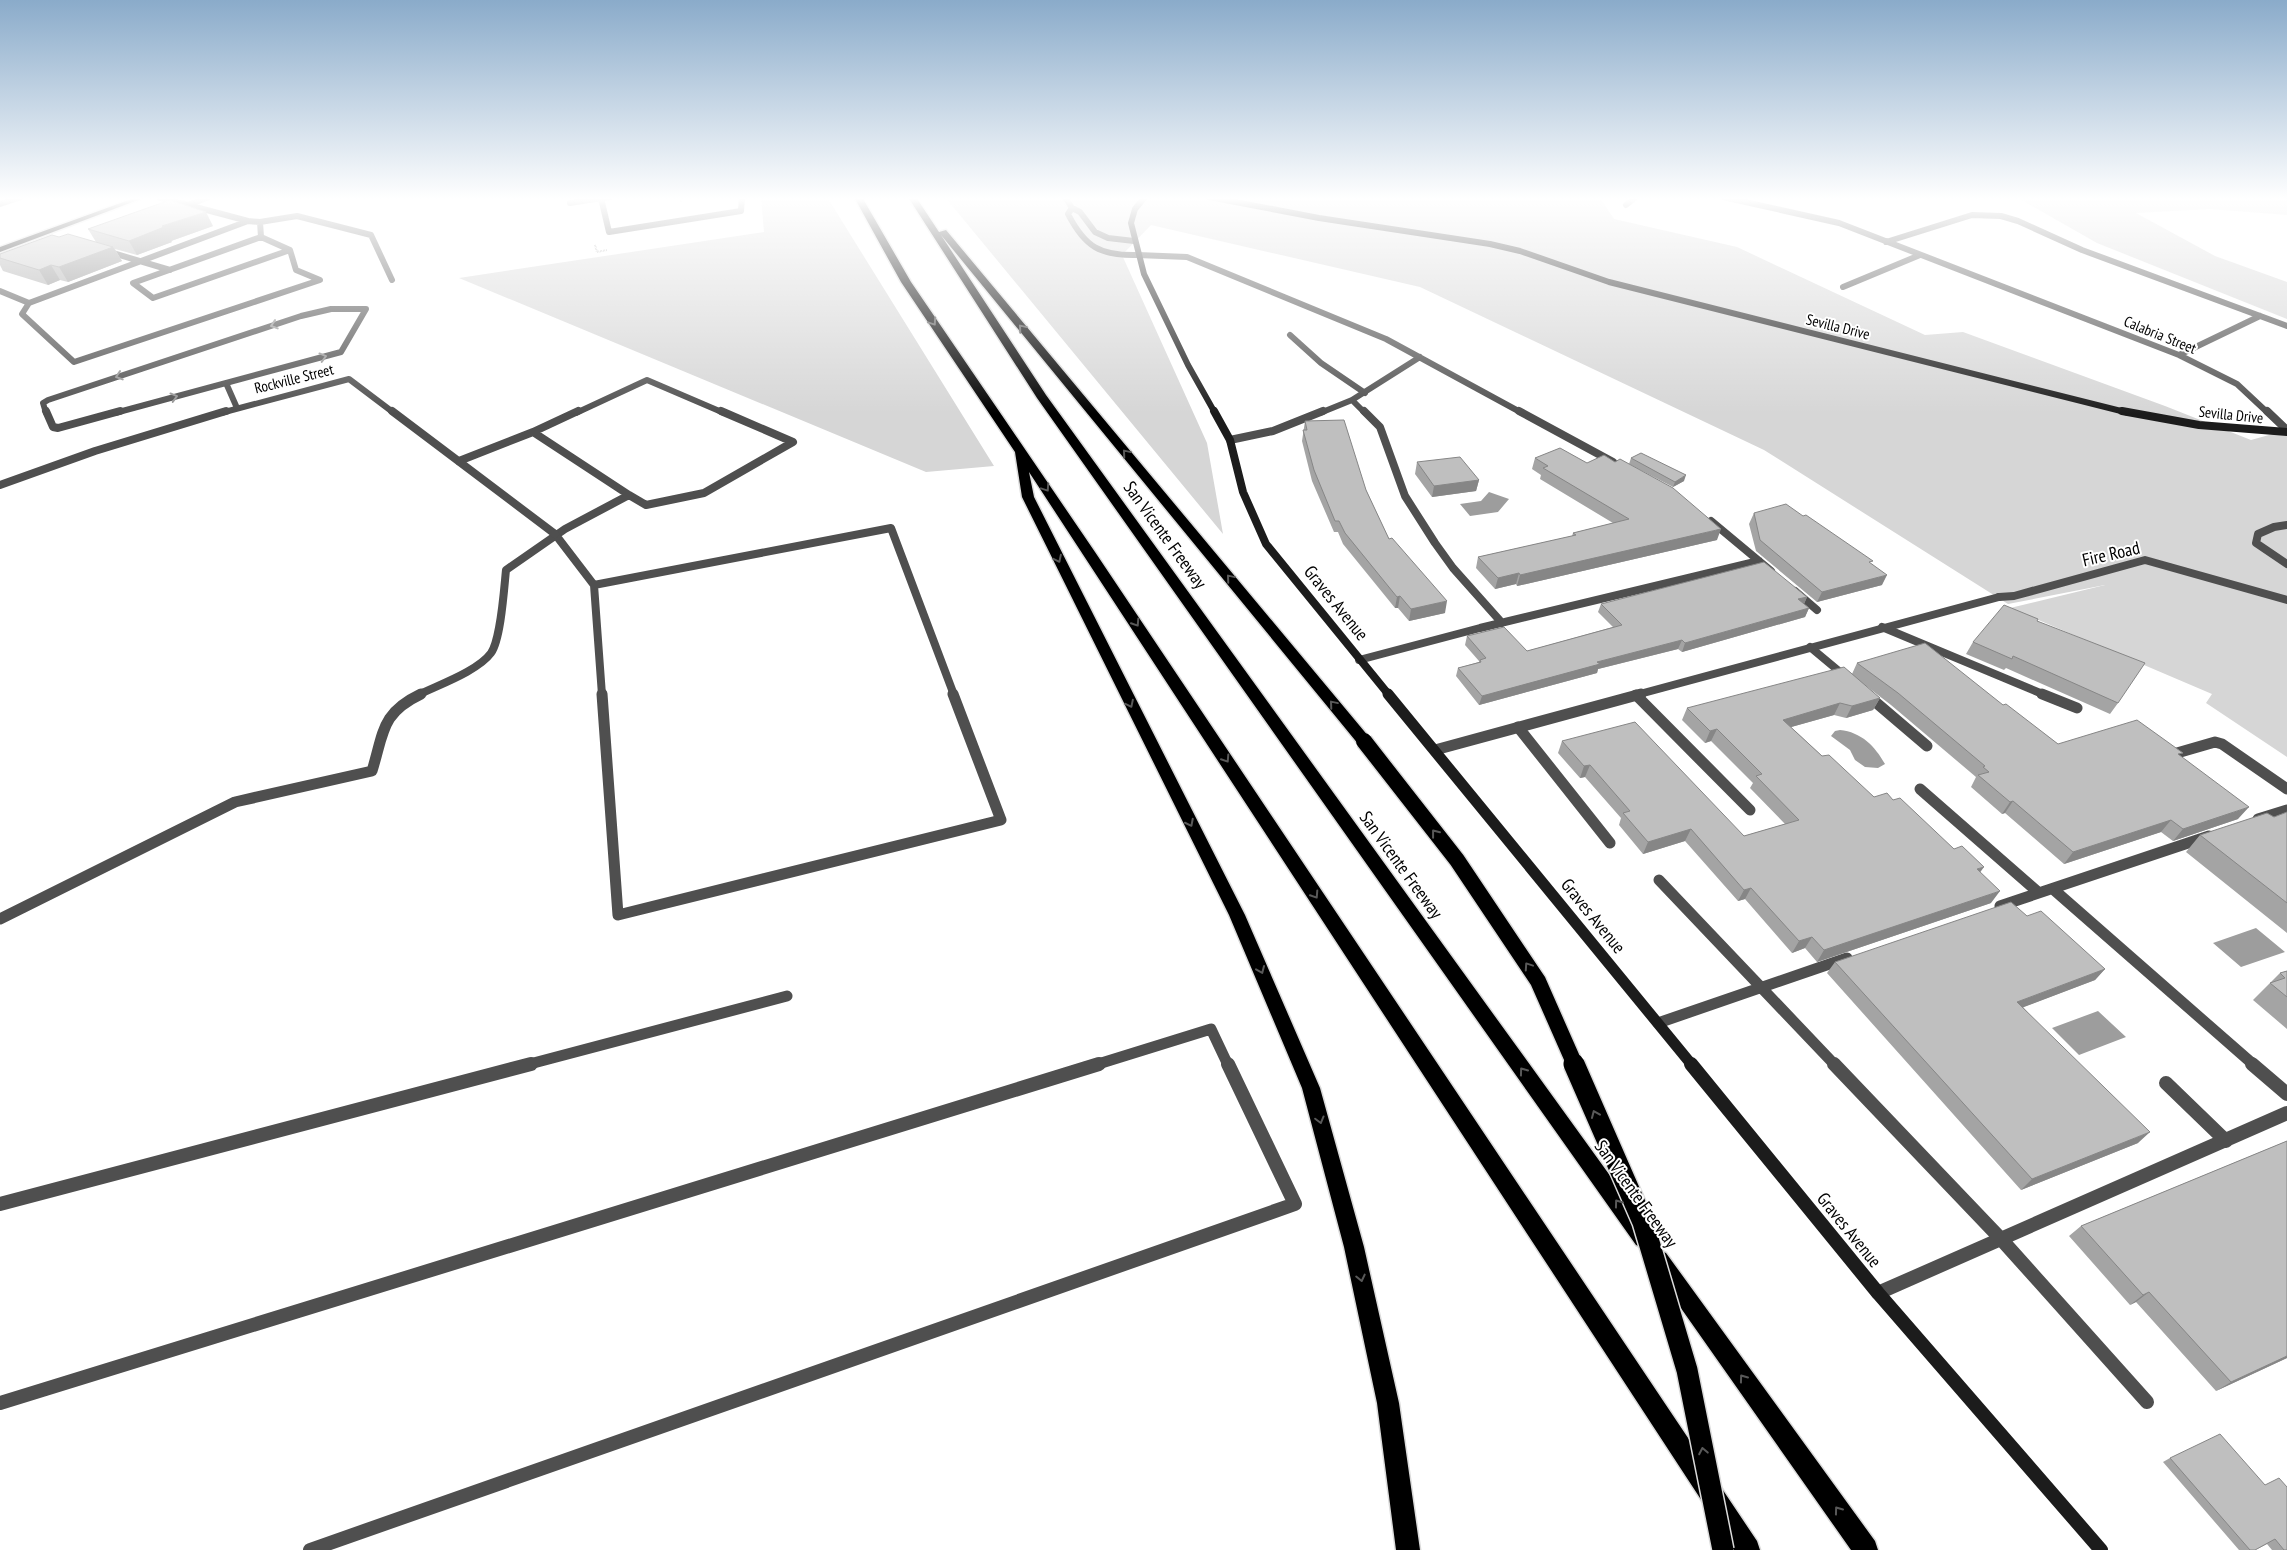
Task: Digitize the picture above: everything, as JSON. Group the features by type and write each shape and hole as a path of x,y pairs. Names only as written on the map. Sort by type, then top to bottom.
{"highway":[{"path":"899,269 1748,1550"},
{"name":"San Vicente Freeway","path":"960,269 1041,396 1866,1550"},
{"path":"973,269 1364,741 1457,860 1538,981 1643,1222 1687,1370 1723,1550"},
{"path":"1019,448 1028,497 1237,915 1312,1088 1354,1247 1388,1403 1408,1550"}],"street":[{"path":"114,269 29,303 22,314 74,362 320,280 296,269"},
{"path":"170,270 133,283 152,298 234,269"},
{"path":"387,269 392,280"},
{"name":"Graves Avenue","path":"1144,269 1160,310 1230,440 1243,492 1266,544 1878,1293 2101,1550"},
{"path":"1213,269 1386,339 1624,468"},
{"name":"Sevilla Drive","path":"1573,269 1609,282 2114,410 2200,425 2287,431"},
{"path":"1843,286 1884,269"},
{"name":"Calabria Street","path":"1957,269 2179,355 2237,384 2287,431"},
{"path":"2134,269 2287,326"},
{"path":"0,291 29,303"},
{"path":"330,309 366,309 340,352 226,383 58,428 53,427 42,406 48,400 301,316 330,309"},
{"path":"2179,355 2260,316"},
{"path":"1290,335 1321,363 1365,393"},
{"path":"1230,440 1273,431 1352,400 1420,357"},
{"name":"Rockville Street","path":"0,485 95,450 237,408 349,379 555,534 594,585"},
{"path":"459,461 533,432 647,380 793,442 704,493 646,505 533,432"},
{"path":"226,383 237,408"},
{"path":"1352,400 1380,427 1405,496 1436,543 1453,568 1502,623"},
{"path":"0,919 235,802 372,771 388,718 404,702 482,663 492,652 497,637 506,570 555,534 604,505 629,495"},
{"path":"1708,518 1781,580"},
{"path":"2287,525 2274,526 2258,534 2256,543 2287,564"},
{"path":"891,528 1001,820 618,914 594,585 891,528"},
{"name":"Fire Road","path":"1435,750 1882,627 1999,597 2014,596 2145,560 2287,600"},
{"path":"1359,660 1502,623 1759,561"},
{"path":"1788,586 1817,610"},
{"path":"1882,627 2077,708"},
{"path":"1810,647 1927,746"},
{"path":"1636,695 1750,810"},
{"path":"1518,727 1610,843"},
{"path":"2170,755 2215,742 2222,744 2287,789"},
{"path":"1920,789 2039,894"},
{"path":"2250,822 2287,810"},
{"path":"1993,909 2221,832"},
{"path":"1659,880 2001,1239 2147,1402"},
{"path":"2053,889 2287,1094"},
{"path":"1658,1023 1855,956"},
{"path":"0,1204 787,996"},
{"path":"0,1402 1211,1029 1295,1204 310,1550"},
{"path":"2166,1083 2226,1141"},
{"path":"1878,1293 2287,1114"}],"shaded area":[{"path":"516,269 872,269 994,466 926,472 459,278"},
{"path":"1005,269 1128,269 1207,443 1223,534"},
{"path":"1343,269 1785,269 1925,335 1963,332 2165,406 2251,440 2287,430 2287,757 2206,703 2212,694 2010,608 2105,585 2008,604 1764,450 1420,287"},
{"path":"2163,269 2252,269 2287,282 2287,319"},
{"path":"1489,492 1509,499 1498,512 1470,516 1460,504 1481,501"},
{"path":"1835,731 1848,731 1867,741 1877,751 1885,764 1878,768 1865,767 1855,760 1850,750 1831,736"},
{"path":"2256,928 2285,952 2241,967 2213,943"},
{"path":"2098,1011 2126,1037 2079,1055 2052,1028"}],"building":[{"path":"1344,420 1366,490 1389,539 1392,538 1447,601 1411,609 1400,596 1397,597 1345,533 1339,521 1335,521 1314,470 1303,430 1307,430 1305,421"},
{"path":"1560,448 1587,463 1604,455 1615,462 1620,459 1673,488 1721,529 1520,575 1519,573 1498,578 1478,557 1576,535 1573,533 1629,519 1543,468 1548,466 1535,458"},
{"path":"1641,453 1686,475 1675,482 1631,458"},
{"path":"1460,457 1479,480 1434,486 1417,462"},
{"path":"1786,504 1803,516 1806,515 1873,561 1869,562 1887,575 1822,592 1760,540 1754,513"},
{"path":"1764,562 1807,597 1798,599 1809,608 1685,643 1682,640 1597,662 1600,664 1482,696 1458,668 1481,662 1480,660 1486,658 1467,636 1504,627 1527,651 1622,625 1601,604"},
{"path":"2004,605 2038,619 2037,621 2145,663 2118,703 2013,656 2012,659 1973,642"},
{"path":"1925,643 2003,705 2006,704 2058,744 2137,720 2183,753 2178,754 2249,807 2183,829 2171,820 2073,852 2013,801 2010,802 1978,775 1989,772 1983,767 1985,766 1898,693 1857,663"},
{"path":"1844,667 1880,698 1852,706 1840,703 1783,720 1822,756 1829,755 1874,797 1887,793 1893,800 1900,798 1954,849 1962,846 1984,867 1977,869 2000,891 1824,950 1812,937 1799,941 1751,888 1744,890 1691,829 1648,842 1623,813 1630,811 1590,765 1584,766 1562,741 1635,722 1744,836 1799,820 1756,776 1762,774 1717,729 1710,731 1687,708"},
{"path":"2287,812 2287,903 2200,835 2267,813 2274,817"},
{"path":"2011,902 2027,916 2041,911 2105,969 2017,1002 2150,1132 2032,1179 1835,962"},
{"path":"2287,971 2287,997 2270,983 2285,978 2280,973"},
{"path":"2287,1141 2287,1356 2231,1382 2149,1292 2143,1295 2081,1226"},
{"path":"2220,1434 2265,1485 2279,1478 2287,1487 2287,1550 2284,1550 2275,1539 2255,1550 2250,1550 2170,1458"}]}
